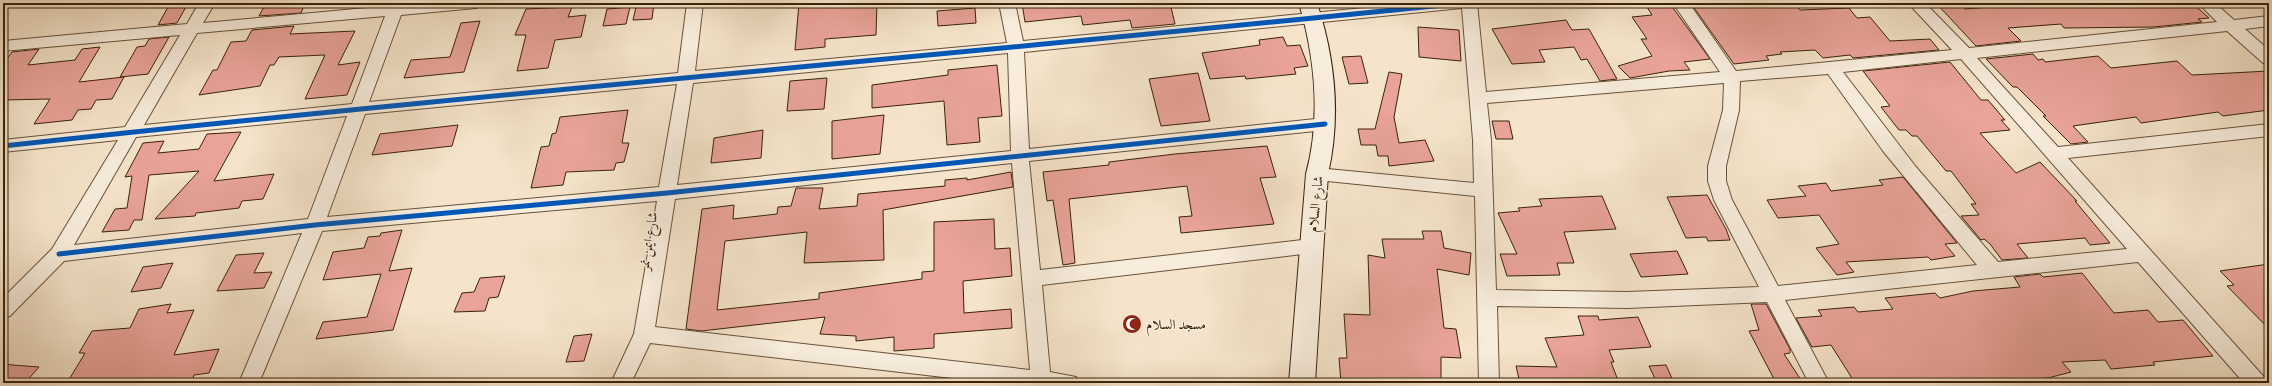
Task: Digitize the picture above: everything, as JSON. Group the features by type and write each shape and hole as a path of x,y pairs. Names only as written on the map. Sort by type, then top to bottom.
{"street":[{"path":"3,310 59,254 133,132 207,3"},
{"path":"3,46 191,30 397,7 476,3"},
{"name":"شارع ايمن نمر","path":"621,383 644,334 686,77 695,3"},
{"path":"1007,3 1016,48 1020,154 1042,381"},
{"path":"3,146 686,77 1016,48 1311,11 1463,3"},
{"path":"1469,3 1478,98 1484,190 1485,298 1489,383"},
{"path":"1681,3 1732,77 1731,110 1718,166 1717,182 1723,200 1819,383"},
{"path":"1916,3 1964,53 2052,154 2257,383"},
{"path":"2206,3 2269,59"},
{"path":"249,383 315,225 397,7"},
{"name":"شارع السلام","path":"1302,383 1317,174 1323,155 1325,124 1324,87 1311,11"},
{"path":"1478,98 1832,68 1964,53 2120,38 2269,20"},
{"path":"1832,68 1859,108 1924,192 1993,270"},
{"path":"59,254 315,225 667,193 1020,154 1325,124"},
{"path":"2052,154 2269,130"},
{"path":"1317,174 1484,190"},
{"path":"1031,279 1311,246"},
{"path":"1485,298 1627,300 1772,294 2143,254"},
{"path":"644,334 1069,383"}],"building":[{"path":"266,3 305,3 301,13 259,16"},
{"path":"637,3 654,3 652,19 633,20"},
{"path":"799,3 877,3 876,35 825,39 825,47 795,50"},
{"path":"1022,3 1170,3 1175,24 1132,28 1130,20 1083,25 1081,16 1025,22"},
{"path":"1711,3 1795,3 1800,10 1849,8 1857,18 1870,17 1890,41 1930,39 1939,50 1853,58 1850,55 1823,58 1815,50 1780,52 1782,54 1766,56 1769,60 1734,64 1692,5"},
{"path":"1936,3 1959,3 1965,9 2014,5 2013,3 2192,3 2209,18 2198,19 2202,22 2154,27 2064,28 2061,24 2008,28 2021,41 1976,46"},
{"path":"187,5 177,23 158,25 168,7"},
{"path":"1671,5 1710,59 1684,62 1690,70 1669,71 1630,78 1618,66 1652,56 1641,39 1647,39 1632,17 1652,15 1647,7"},
{"path":"572,7 568,17 586,15 581,37 555,40 548,68 517,71 526,35 515,35 526,9"},
{"path":"630,7 626,24 603,26 607,9"},
{"path":"975,8 976,23 938,26 937,11"},
{"path":"1566,20 1572,30 1589,29 1617,79 1600,81 1587,59 1581,60 1574,47 1539,50 1545,62 1512,64 1492,29"},
{"path":"480,21 464,72 404,78 411,60 450,57 461,23"},
{"path":"294,26 290,34 355,31 338,65 360,62 347,95 305,99 325,55 279,57 274,65 270,65 260,86 199,95 213,70 217,70 231,42 246,41 252,30"},
{"path":"1418,27 1459,30 1461,61 1419,57"},
{"path":"169,37 148,74 120,77 137,47 145,46 149,39"},
{"path":"1283,37 1287,46 1300,45 1308,66 1294,68 1296,74 1246,79 1245,76 1210,79 1202,53 1260,45 1259,40"},
{"path":"100,47 79,82 124,77 112,99 96,100 91,109 78,110 72,120 34,124 50,99 3,100 3,64 12,52 39,49 28,65 75,60 82,49"},
{"path":"2033,54 2038,60 2043,59 2045,62 2098,56 2111,68 2177,61 2192,75 2269,71 2269,110 2223,116 2218,112 2141,123 2136,117 2073,126 2088,142 2071,144 2017,87 2013,87 1986,59"},
{"path":"1361,56 1368,83 1349,84 1342,57"},
{"path":"1950,62 1981,100 1988,100 2005,120 2001,120 2010,130 1980,133 2016,173 2040,162 2077,201 2075,201 2110,243 2090,245 2085,238 2017,244 2028,258 2002,260 1990,244 1984,239 1981,240 1961,216 1979,215 1971,204 1976,204 1951,171 1946,171 1917,136 1912,136 1906,130 1899,130 1881,107 1890,106 1863,71"},
{"path":"997,65 1002,116 978,118 980,142 947,145 944,101 872,108 872,85 948,75 948,70"},
{"path":"1389,72 1402,74 1394,117 1399,143 1425,140 1434,161 1389,166 1388,156 1378,156 1376,145 1361,145 1358,129 1375,129"},
{"path":"1198,73 1210,121 1161,126 1149,79"},
{"path":"827,78 824,109 787,111 790,81"},
{"path":"628,110 622,143 629,143 624,162 616,163 614,170 566,172 563,185 531,188 541,147 549,146 552,134 556,133 560,117"},
{"path":"884,115 880,154 832,159 832,121"},
{"path":"1492,121 1509,121 1513,139 1496,139"},
{"path":"458,125 452,146 372,155 380,134"},
{"path":"763,130 761,158 711,163 714,138"},
{"path":"241,132 214,181 274,174 263,199 242,201 239,208 196,213 195,216 155,219 199,171 149,175 142,220 134,220 129,230 102,232 115,209 127,208 132,176 125,177 143,143 164,141 158,153 199,149 207,134"},
{"path":"1267,146 1276,177 1260,178 1274,224 1181,233 1179,217 1192,216 1187,186 1069,199 1075,263 1063,265 1053,200 1047,201 1043,172 1109,165 1109,162 1175,154"},
{"path":"1011,172 1013,187 883,210 884,260 804,263 807,232 725,241 717,310 819,299 819,293 922,279 922,272 934,271 934,222 994,219 995,249 1010,248 1012,276 963,281 964,313 1011,309 1012,328 934,334 934,348 894,351 894,337 856,341 856,336 820,334 825,317 701,331 686,329 702,209 734,205 733,219 777,214 778,207 791,206 796,188 823,188 819,209 857,206 858,194 945,186 945,180 967,178 967,180"},
{"path":"1903,177 1957,243 1945,244 1955,256 1931,260 1928,257 1846,262 1854,272 1837,275 1816,248 1839,244 1819,215 1778,218 1767,200 1806,196 1798,186 1826,183 1831,191 1883,185 1879,180"},
{"path":"1707,195 1726,229 1730,240 1708,241 1706,237 1686,238 1667,197"},
{"path":"1602,196 1616,229 1564,232 1574,263 1557,263 1560,275 1507,276 1500,254 1517,254 1498,213 1520,211 1518,208 1542,206 1539,199"},
{"path":"402,230 389,271 412,268 393,330 316,339 323,322 367,317 381,274 323,280 333,252 364,248 368,237 380,236 381,233"},
{"path":"1422,231 1441,231 1444,248 1471,253 1469,275 1437,269 1444,328 1456,329 1461,358 1441,357 1441,383 1341,383 1339,358 1347,358 1344,314 1370,315 1368,255 1385,258 1382,239 1424,239"},
{"path":"1677,251 1688,274 1641,277 1630,254"},
{"path":"264,253 254,273 272,272 264,288 217,291 236,255"},
{"path":"173,263 161,288 131,292 143,267"},
{"path":"2269,264 2269,329 2227,286 2234,285 2220,271"},
{"path":"2082,273 2114,313 2148,310 2158,322 2183,320 2213,356 2153,362 2155,365 2111,369 2105,360 2062,362 2071,372 2048,378 1973,383 1855,383 1831,345 1812,347 1796,318 1822,316 1818,310 1854,307 1858,312 1893,309 1885,298 1935,293 1940,298 1973,291 2020,287 2014,277 2040,274 2043,277"},
{"path":"505,276 498,297 489,298 485,311 454,312 462,293 474,292 480,278"},
{"path":"171,304 167,313 194,310 174,355 219,349 209,373 194,375 191,383 67,383 85,353 79,353 92,331 130,328 139,309"},
{"path":"1751,304 1766,304 1790,349 1790,353 1784,354 1803,383 1776,383 1749,331 1759,330"},
{"path":"1578,316 1598,316 1599,320 1638,317 1651,347 1609,350 1614,362 1611,362 1619,383 1520,383 1516,366 1557,367 1545,338 1584,335"},
{"path":"592,334 584,361 566,362 574,336"},
{"path":"3,364 39,367 25,383 3,383"},
{"path":"1666,365 1674,383 1657,383 1649,366"}],"cycle path":[{"path":"3,146 185,126 550,90 1098,40 1463,3"},
{"path":"59,254 315,225 667,193 1325,124"}],"place":[{"name":"مسجد السلام","path":"1132,324"}]}
